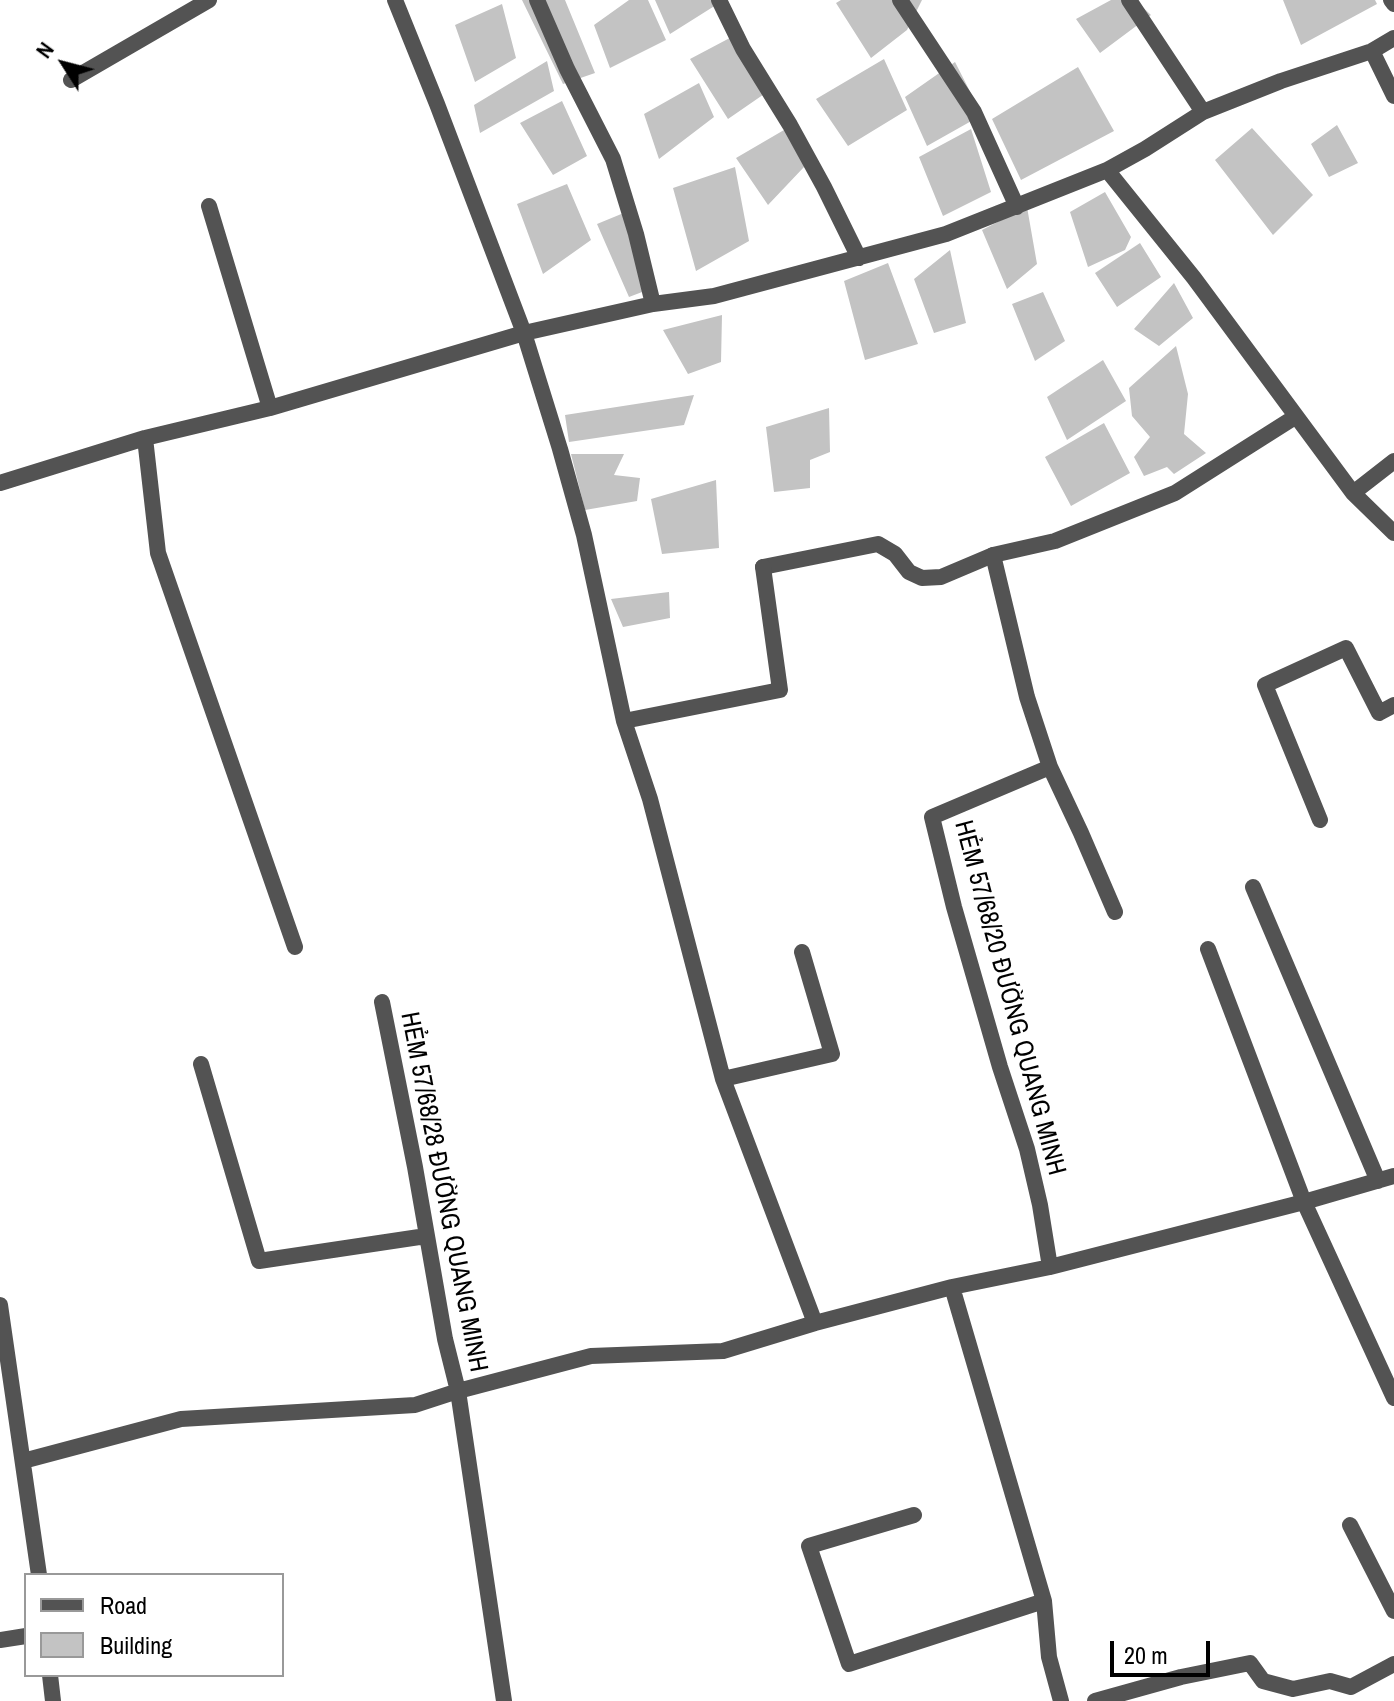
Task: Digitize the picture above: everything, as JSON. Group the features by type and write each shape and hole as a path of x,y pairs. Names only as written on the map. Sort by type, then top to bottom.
{"street":[{"path":"71,80 209,0"},
{"path":"395,0 524,333 584,535 624,721 650,799 723,1079 815,1323"},
{"path":"537,0 567,69 613,159 653,304"},
{"path":"719,0 743,49 824,187 859,258"},
{"path":"900,0 974,112 1017,207"},
{"path":"1129,0 1203,112"},
{"path":"0,483 145,438 270,408 524,333 653,304 714,296 946,234 1107,170 1203,112 1281,81 1372,51 1394,38"},
{"path":"1372,51 1394,96"},
{"path":"1107,170 1194,278 1353,493 1394,533"},
{"path":"209,206 270,408"},
{"path":"624,721 780,690 763,567 878,544 895,554 909,572 922,578 941,577 993,555 1055,541 1175,493 1295,417"},
{"path":"145,438 158,553 295,947"},
{"path":"1353,493 1394,461"},
{"path":"993,555 1027,697 1050,767 1115,912"},
{"path":"1320,820 1265,685 1346,648 1379,713 1394,705"},
{"name":"HẺM 57/68/20 ĐƯỜNG QUANG MINH","path":"1050,767 932,817 954,907 1027,1149 1050,1267"},
{"path":"23,1461 181,1419 415,1405 591,1356 723,1351 952,1287 1050,1267 1386,1178 1253,887"},
{"path":"1208,949 1304,1202 1394,1398"},
{"path":"723,1079 832,1054 802,952"},
{"name":"HẺM 57/68/28 ĐƯỜNG QUANG MINH","path":"382,1002 445,1339 458,1391 504,1701"},
{"path":"201,1064 259,1261 426,1236"},
{"path":"952,1287 1044,1601 1049,1657 1061,1701"},
{"path":"0,1305 39,1573"},
{"path":"914,1515 809,1546 849,1664 1044,1601"},
{"path":"1350,1525 1394,1611"},
{"path":"0,1640 24,1636"},
{"path":"1095,1701 1181,1677 1250,1663 1263,1681 1293,1689 1330,1681 1351,1687 1394,1664"},
{"path":"50,1677 53,1701"}],"building":[{"path":"522,0 565,0 595,73 563,84"},
{"path":"629,0 648,0 666,40 610,68 594,25"},
{"path":"655,0 724,0 670,34"},
{"path":"841,0 922,0 907,30 871,58 836,3"},
{"path":"1111,0 1135,0 1151,15 1100,53 1076,19"},
{"path":"1283,0 1375,0 1377,4 1301,45"},
{"path":"502,4 516,58 475,82 455,25"},
{"path":"743,31 770,90 728,119 690,59"},
{"path":"884,59 907,110 848,146 816,99"},
{"path":"547,61 554,91 480,133 474,105"},
{"path":"955,62 982,115 927,146 905,97"},
{"path":"1078,67 1114,131 1021,180 992,119"},
{"path":"699,83 714,117 659,159 644,114"},
{"path":"562,101 587,156 553,175 520,123"},
{"path":"796,123 804,167 768,205 736,158"},
{"path":"1337,125 1358,163 1329,177 1311,144"},
{"path":"1252,128 1313,195 1273,235 1215,160"},
{"path":"971,129 991,192 943,216 919,157"},
{"path":"735,167 749,241 696,271 673,188"},
{"path":"567,184 591,240 543,274 517,204"},
{"path":"1105,192 1131,237 1125,250 1088,267 1070,212"},
{"path":"1027,207 1037,264 1007,289 982,230"},
{"path":"631,210 650,289 629,297 597,224"},
{"path":"1140,243 1161,277 1117,307 1095,273"},
{"path":"950,250 966,323 934,333 914,279"},
{"path":"888,263 918,344 865,360 844,281"},
{"path":"1174,283 1193,318 1159,346 1134,329"},
{"path":"1043,292 1065,341 1035,361 1012,304"},
{"path":"722,315 721,362 688,374 663,330"},
{"path":"1176,346 1188,394 1184,434 1206,453 1174,474 1167,467 1144,476 1134,457 1150,437 1132,416 1129,388"},
{"path":"1103,360 1126,401 1067,440 1047,397"},
{"path":"694,395 684,425 569,442 565,415"},
{"path":"829,408 830,452 810,460 810,488 774,492 766,427"},
{"path":"1104,423 1130,473 1071,506 1045,457"},
{"path":"571,454 624,454 614,475 640,478 637,501 585,510"},
{"path":"716,480 719,548 662,554 651,499"},
{"path":"669,592 670,618 623,627 611,599"}]}
